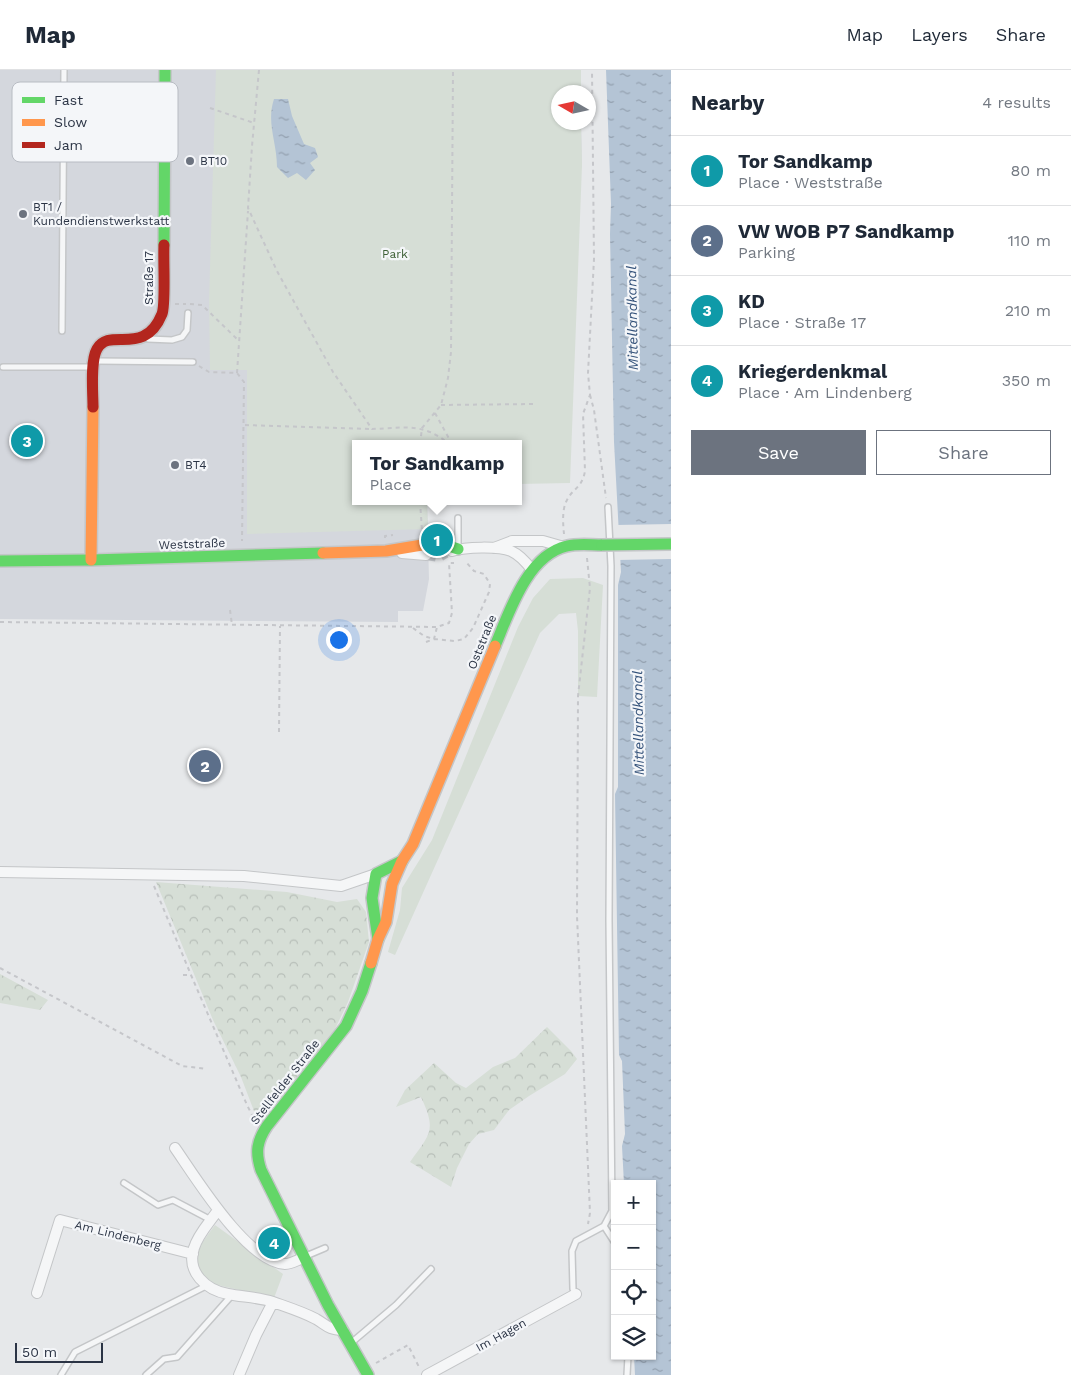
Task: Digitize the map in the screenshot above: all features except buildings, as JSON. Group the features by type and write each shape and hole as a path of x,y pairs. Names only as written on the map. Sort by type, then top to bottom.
{"street":[{"name":"Straße 17","path":"140,339 154,330 163,312 164,162"},
{"path":"91,560 93,364 97,349 108,340 140,339"},
{"path":"493,548 512,541 543,541 564,547"},
{"name":"Oststraße","path":"378,939 386,922 392,884 402,861 413,844 517,594 532,570 547,557 564,547 671,544"},
{"name":"Weststraße","path":"0,561 242,556 426,548"},
{"path":"447,554 458,549 493,548 510,551 522,558 532,570"},
{"path":"0,872 244,876 341,886 376,874 402,861"},
{"path":"376,874 371,897 378,939"},
{"name":"Stellfelder Straße","path":"367,1372 303,1258 260,1170 257,1158 257,1142 267,1126 346,1026 362,990 378,939"},
{"path":"175,1148 218,1210 244,1239 262,1255 284,1264 303,1258"},
{"path":"218,1210 200,1235 193,1254 192,1262 196,1274 206,1286 233,1295 272,1302 316,1319 330,1329 343,1330"},
{"name":"Am Lindenberg","path":"37,1293 60,1220 193,1254"},
{"name":"Im Hagen","path":"423,1371 576,1294"},
{"path":"239,1375 272,1302"}],"lane":[{"path":"62,331 63,162"},
{"path":"140,339 172,340 182,337 187,330 188,313"},
{"path":"3,367 193,362"},
{"path":"576,1294 573,1289 572,1251 576,1242 604,1226 612,1211 609,920 611,566 608,508"},
{"path":"458,518 458,549"},
{"path":"124,1183 158,1205 173,1200 211,1220"},
{"path":"604,1226 611,1237"},
{"path":"303,1258 325,1248"},
{"path":"351,1344 396,1305 431,1269"},
{"path":"61,1375 75,1352 206,1286"},
{"path":"146,1375 164,1359 177,1356 233,1295"},
{"path":"627,1375 628,1360"}],"path":[{"path":"242,556 244,382 237,373 238,340 259,70"},
{"path":"420,440 422,428 441,405 448,378 451,352 453,70"},
{"path":"592,70 594,259 589,355 590,394 608,508"},
{"path":"210,108 254,123"},
{"path":"248,208 277,271 333,372 372,429"},
{"path":"163,304 202,304 238,340"},
{"path":"193,362 209,372 237,373"},
{"path":"564,547 563,513 566,501 584,480 583,414 590,394"},
{"path":"441,405 536,404"},
{"path":"434,413 448,440"},
{"path":"244,425 372,429 422,428 438,434 445,440"},
{"path":"421,505 426,548"},
{"path":"586,545 590,588 578,696 577,916 590,1213 587,1234"},
{"path":"0,622 437,627 449,622 452,613 447,554"},
{"path":"413,628 424,636 454,641 464,639 473,628 489,592 490,584 484,574 474,571 466,562"},
{"path":"230,610 232,625"},
{"path":"279,732 280,626"},
{"path":"426,642 434,638 437,627"},
{"path":"144,874 154,884 252,1115 267,1126"},
{"path":"0,968 18,975 67,1004 182,1066 207,1069"},
{"path":"183,975 191,975"},
{"path":"67,999 67,1004"},
{"path":"116,1026 116,1031"},
{"path":"367,1372 408,1346 423,1371"}],"shaded area":[{"path":"0,70 581,70 581,85 551,85 551,130 581,130 582,165 519,440 352,440 352,505 427,505 429,579 423,611 398,611 398,622 0,619"}],"green space":[{"name":"Park","path":"216,70 581,70 581,85 551,85 551,130 581,130 582,165 570,483 522,484 522,440 352,440 352,505 427,505 428,529 247,534 247,370 210,370 209,301"},
{"path":"583,578 603,585 597,697 578,696 578,631 576,613 559,614 540,633 395,955 388,952 400,910 402,888 432,840 518,627 533,598 550,579"},
{"path":"156,882 287,892 337,902 357,899 366,912 369,942 348,1002 335,1029 267,1114 254,1111 241,1077 213,1020"},
{"path":"0,974 48,1000 40,1010 0,1003"},
{"path":"547,1027 577,1059 565,1074 509,1110 494,1130 478,1134 469,1144 457,1168 451,1187 410,1162 426,1138 430,1125 421,1097 396,1107 405,1090 434,1063 456,1083 466,1088 493,1067 515,1058"},
{"path":"215,1225 283,1274 274,1298 213,1284 204,1277 198,1267 196,1251"}],"water":[{"name":"Mittellandkanal","path":"606,70 671,70 671,1375 635,1375 634,1360 656,1360 656,1180 624,1180 622,1146 625,1134 622,1061 619,1055 615,794 618,787 618,585 621,572 614,442 611,204"},
{"path":"274,99 288,99 292,116 304,144 315,148 318,157 310,163 315,170 306,180 297,173 288,178 277,167 271,124"}],"pier":[{"path":"671,524 671,559 617,560 616,525"}],"tunnel":[{"path":"426,555 439,557 446,553"}],"traffic: fast":[{"path":"165,70 165,82"},
{"path":"164,162 164,245"},
{"path":"495,646 521,587 541,561 553,552 567,546 580,544 602,545"},
{"path":"602,545 671,544"},
{"path":"446,545 458,549"},
{"path":"0,561 323,553"},
{"path":"378,939 372,898 376,874 402,861"},
{"path":"368,1375 328,1305 261,1170 258,1147 267,1126 346,1026 362,991 371,963"}],"traffic: slow":[{"path":"91,560 93,407"},
{"path":"323,553 386,551 428,544"},
{"path":"371,963 378,939 386,922 392,884 402,861 413,844 495,646"}],"traffic: jam":[{"path":"93,407 93,361 97,349 103,343 110,340 137,338 146,335 155,327 162,314 164,301 164,245"}],"place":[{"name":"BT10","path":"190,161"},
{"name":"BT1 / Kundendienstwerkstatt","path":"23,214"},
{"name":"KD","path":"27,441"},
{"name":"BT4","path":"175,465"},
{"name":"Tor Sandkamp","path":"437,540"},
{"name":"VW WOB P7 Sandkamp","path":"205,766"},
{"name":"Kriegerdenkmal","path":"274,1243"}]}
